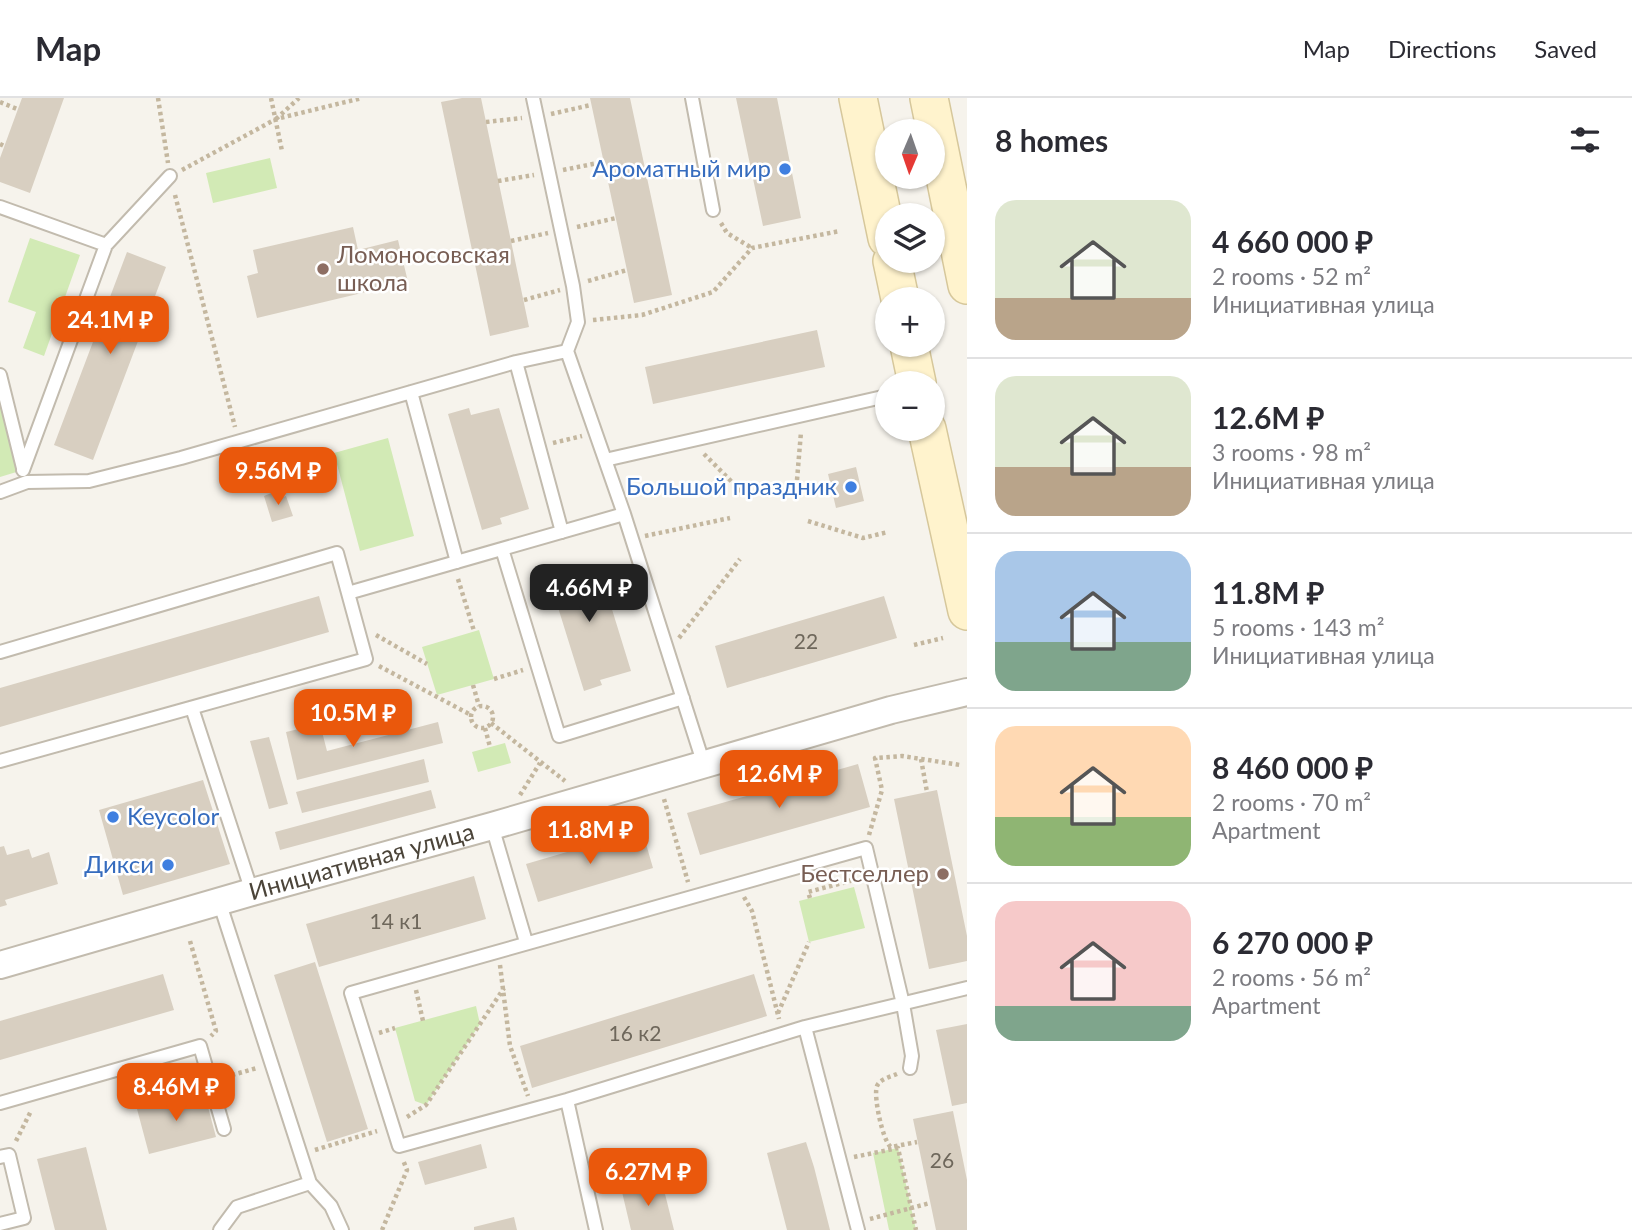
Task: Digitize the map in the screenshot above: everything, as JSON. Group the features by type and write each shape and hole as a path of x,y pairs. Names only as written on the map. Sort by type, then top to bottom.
{"main road":[{"path":"859,98 880,203"},
{"path":"929,98 967,285"},
{"path":"930,441 967,611"}],"street":[{"name":"Инициативная улица","path":"0,965 891,710 967,692"}],"lane":[{"path":"533,98 573,286 578,322 567,351 624,514 704,765"},
{"path":"692,98 713,210"},
{"path":"25,476 106,245 170,176"},
{"path":"0,206 106,245"},
{"path":"0,492 25,476 89,481 516,362 567,351"},
{"path":"516,362 562,532"},
{"path":"0,375 25,476"},
{"path":"411,392 455,563"},
{"path":"605,460 875,399"},
{"path":"348,593 624,514"},
{"path":"502,549 559,736 683,698"},
{"path":"0,652 337,553 366,659 0,761"},
{"path":"192,708 252,892"},
{"path":"492,826 526,942"},
{"path":"910,1068 912,1056 903,1004 861,849 351,993 399,1146 567,1100 781,1032 903,1004 967,988"},
{"path":"219,901 310,1183 331,1206 342,1230"},
{"path":"805,1027 857,1226"},
{"path":"0,1103 200,1046 224,1129"},
{"path":"567,1100 596,1230"},
{"path":"0,1224 24,1218 4,1156"},
{"path":"220,1230 237,1207 310,1183"}],"path":[{"path":"158,98 170,176 239,441"},
{"path":"271,98 282,150"},
{"path":"170,176 276,119 299,98"},
{"path":"276,119 362,98"},
{"path":"0,102 18,110"},
{"path":"713,210 727,233 752,248"},
{"path":"578,322 642,315 713,292 752,248 840,231"},
{"path":"524,300 627,270"},
{"path":"797,480 802,415"},
{"path":"539,447 596,433"},
{"path":"691,440 743,493"},
{"path":"632,539 730,518"},
{"path":"808,522 863,538 888,532"},
{"path":"668,652 740,559"},
{"path":"455,563 474,631"},
{"path":"356,624 427,664"},
{"path":"914,645 943,638"},
{"path":"366,659 471,715 476,726 485,728"},
{"path":"494,679 537,665"},
{"path":"473,685 479,706"},
{"path":"471,715 479,706"},
{"path":"479,706 491,711 491,723"},
{"path":"485,728 491,723"},
{"path":"491,723 566,782"},
{"path":"485,728 490,747"},
{"path":"850,881 882,790 874,758 921,759 960,765"},
{"path":"921,759 927,792"},
{"path":"520,795 540,763"},
{"path":"658,778 692,896"},
{"path":"850,881 854,887"},
{"path":"810,898 808,892 850,881"},
{"path":"752,911 781,1032"},
{"path":"190,942 216,1031 210,1037"},
{"path":"778,1014 810,942"},
{"path":"501,968 510,1046 532,1109"},
{"path":"300,1154 392,1126 426,1105 504,988"},
{"path":"416,990 424,1021"},
{"path":"910,1068 881,1082 877,1087 877,1099 887,1146 917,1142"},
{"path":"4,1156 42,1091"},
{"path":"382,1230 407,1170 399,1146"},
{"path":"873,1153 898,1148 916,1230"},
{"path":"857,1226 930,1203"}],"green space":[{"path":"270,158 277,188 213,203 206,173"},
{"path":"30,238 80,255 44,356 23,348 36,312 8,302"},
{"path":"0,375 23,470 0,477"},
{"path":"388,438 414,536 360,551 334,453"},
{"path":"479,630 494,679 437,695 422,647"},
{"path":"505,743 511,763 478,772 472,752"},
{"path":"854,887 865,928 809,942 799,901"},
{"path":"476,1006 480,1024 426,1105 415,1101 395,1028"},
{"path":"898,1148 916,1230 889,1230 873,1153"}],"building":[{"path":"22,98 64,98 30,193 0,182 0,158"},
{"path":"481,98 529,327 490,336 441,102"},
{"path":"590,98 630,98 672,295 634,303"},
{"path":"736,98 777,98 801,218 763,226"},
{"path":"353,227 358,250 398,240 408,282 257,318 247,276 258,273 253,250"},
{"path":"127,252 166,267 93,460 54,445"},
{"path":"817,330 825,367 653,404 645,367"},
{"path":"469,408 471,415 499,408 529,509 500,518 502,524 482,530 448,414"},
{"path":"856,467 864,501 836,508 828,474"},
{"path":"274,492 277,499 286,496 293,516 272,522 264,496"},
{"path":"598,564 631,671 600,680 602,685 584,691 547,572 567,565 569,573"},
{"path":"319,596 329,632 0,727 0,688"},
{"path":"884,596 897,638 727,688 715,646"},
{"path":"438,722 443,743 297,780 286,732 320,724 327,751"},
{"path":"269,737 288,804 269,809 250,741"},
{"path":"424,759 429,782 302,813 296,792"},
{"path":"858,764 870,807 700,855 687,813"},
{"path":"203,780 230,864 123,895 99,810"},
{"path":"431,790 436,808 280,850 275,832"},
{"path":"937,790 967,936 967,961 929,969 894,799"},
{"path":"642,830 653,868 538,902 526,864"},
{"path":"4,846 7,855 29,849 32,858 49,852 58,884 5,900 7,905 0,907 0,847"},
{"path":"474,876 486,919 319,967 306,924"},
{"path":"315,962 368,1129 327,1142 274,975"},
{"path":"163,974 174,1010 0,1060 0,1021"},
{"path":"754,974 767,1016 532,1088 520,1046"},
{"path":"967,1024 967,1103 952,1106 936,1030"},
{"path":"204,1092 216,1137 149,1154 137,1109"},
{"path":"953,1111 967,1180 967,1230 936,1230 913,1119"},
{"path":"806,1142 830,1230 787,1230 767,1153"},
{"path":"481,1144 487,1168 425,1185 418,1162"},
{"path":"86,1147 107,1230 55,1230 37,1159"},
{"path":"662,1182 674,1230 631,1230 622,1192"},
{"path":"514,1217 517,1230 474,1230 474,1227"}],"place":[{"name":"Ароматный мир","path":"785,169"},
{"name":"Ломоносовская школа","path":"323,269"},
{"name":"Большой праздник","path":"851,487"},
{"name":"Keycolor","path":"113,817"},
{"name":"Дикси","path":"168,865"},
{"name":"Бестселлер","path":"943,874"}]}
